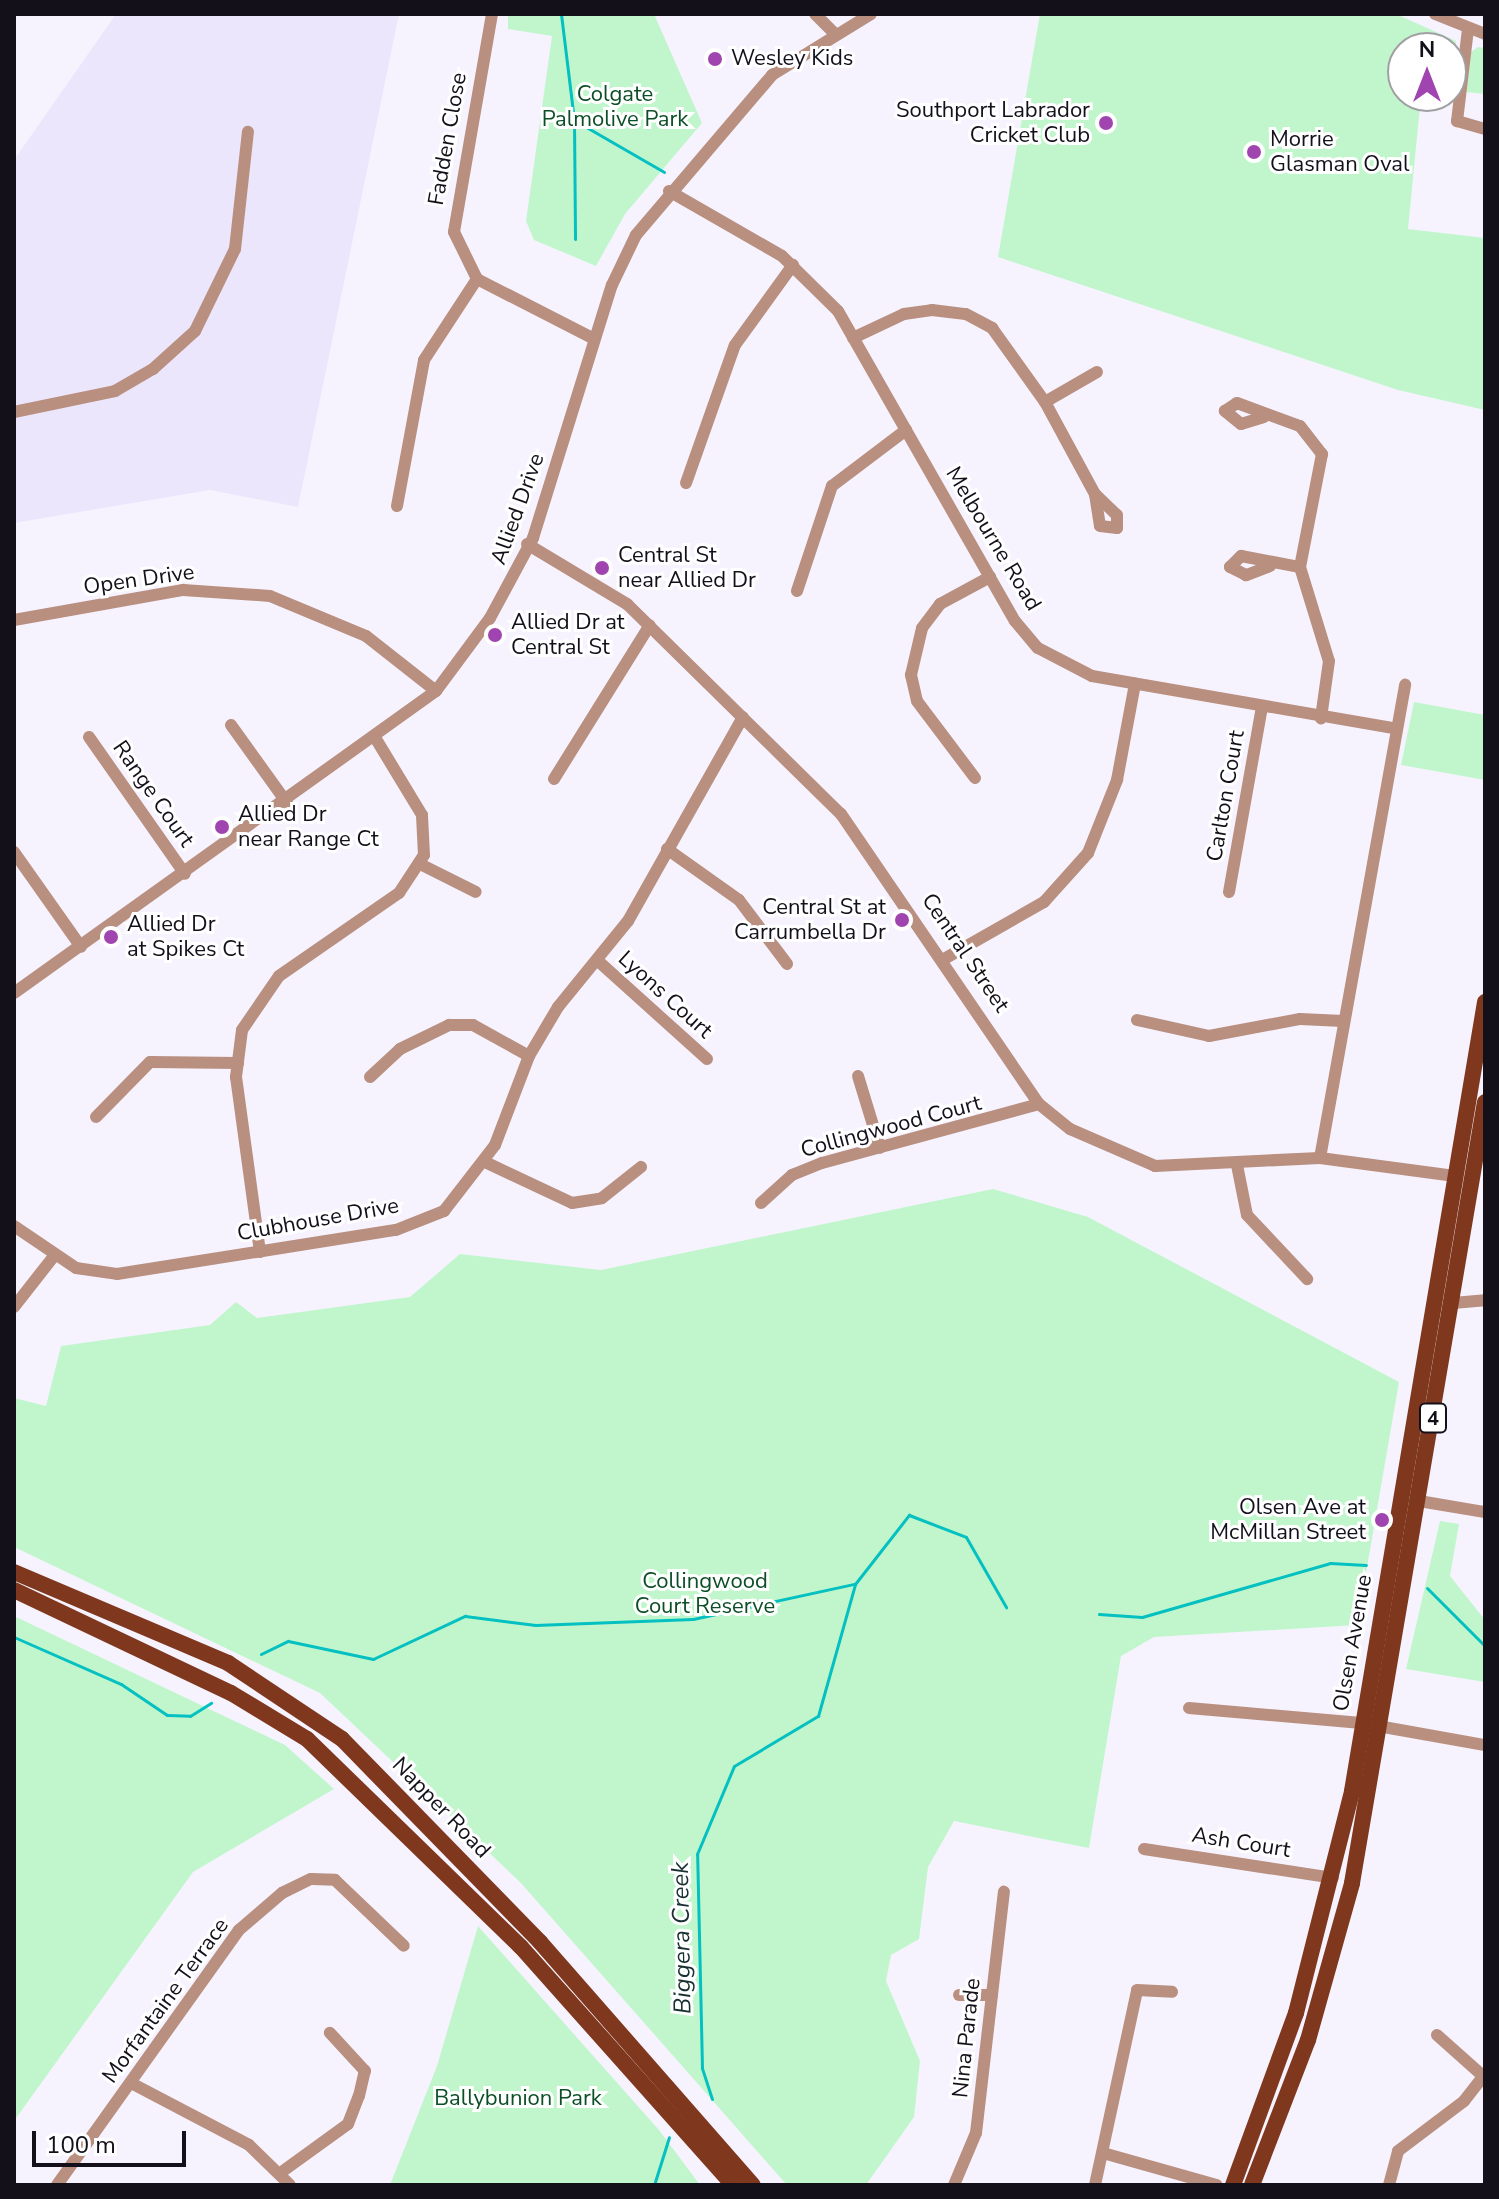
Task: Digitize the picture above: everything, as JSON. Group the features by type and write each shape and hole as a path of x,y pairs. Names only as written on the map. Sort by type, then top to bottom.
{"main road":[{"name":"Olsen Avenue","path":"1233,2185 1296,2013 1333,1878 1485,1002"},
{"name":"Olsen Avenue","path":"1252,2185 1335,1950 1379,1728 1467,1214 1479,1180 1485,1102"},
{"path":"1455,1176 1479,1180"},
{"path":"1467,1214 1485,1197"},
{"name":"Napper Road","path":"14,1572 228,1663 254,1678 365,1762 540,1942 753,2185"},
{"name":"Napper Road","path":"14,1590 231,1693 307,1739 521,1947 733,2185"}],"street":[{"name":"Fadden Close","path":"477,279 454,232 454,205 492,14"},
{"path":"815,14 834,33"},
{"name":"Allied Drive","path":"14,993 287,803 436,691 490,618 527,544 594,339 636,235 669,191 772,75 834,33 871,14"},
{"path":"1435,14 1485,34"},
{"path":"1468,29 1457,121 1485,129"},
{"path":"14,412 115,391 153,369 195,331 235,249 248,132"},
{"name":"Melbourne Road","path":"669,191 793,265 853,338 990,577 1038,648 1092,676 1321,718 1394,728"},
{"path":"686,483 735,345 793,265"},
{"path":"397,506 424,360 477,279 594,339"},
{"path":"853,338 904,314 966,314 992,328 1045,402 1095,494"},
{"path":"1045,402 1097,372"},
{"path":"1264,417 1300,426 1322,454 1300,567 1329,661 1321,718"},
{"path":"797,591 832,486 906,430"},
{"name":"Central Street","path":"527,544 610,590 650,625 841,814 944,959 1039,1104 1088,1141 1134,1161 1237,1165 1320,1158 1455,1176"},
{"path":"1270,566 1300,567"},
{"path":"975,778 917,701 911,675 922,628 940,604 990,577"},
{"name":"Open Drive","path":"14,620 183,590 270,596 366,636 436,691"},
{"path":"554,779 650,625"},
{"path":"944,959 1044,902 1088,853 1117,780 1135,684"},
{"path":"1320,1158 1394,728 1405,685"},
{"name":"Carlton Court","path":"1229,892 1262,707"},
{"name":"Clubhouse Drive","path":"14,1226 54,1256 117,1274 396,1230 432,1216 485,1162 529,1056 597,960 667,849 743,717"},
{"path":"231,725 287,803"},
{"name":"Range Court","path":"89,737 185,874"},
{"path":"260,1252 238,1063 242,1030 279,976 399,893 422,865 422,815 376,739"},
{"path":"667,849 739,900 787,964"},
{"path":"14,852 81,947"},
{"path":"422,865 476,892"},
{"name":"Lyons Court","path":"597,960 707,1059"},
{"path":"1137,1020 1209,1036 1300,1019 1343,1021"},
{"path":"370,1077 400,1049 449,1025 473,1025 529,1056"},
{"path":"96,1117 150,1062 238,1063"},
{"path":"858,1076 880,1148"},
{"name":"Collingwood Court","path":"761,1203 792,1175 1039,1104"},
{"path":"485,1162 572,1203 602,1198 641,1167"},
{"path":"1237,1165 1247,1215 1307,1279"},
{"path":"14,1307 54,1256"},
{"path":"1453,1303 1485,1300"},
{"path":"1419,1501 1485,1512"},
{"path":"1189,1708 1361,1723 1485,1745"},
{"name":"Ash Court","path":"1144,1849 1333,1878"},
{"name":"Morfantaine Terrace","path":"63,2183 239,1930 282,1893 311,1879 335,1880 404,1946"},
{"name":"Nina Parade","path":"954,2185 976,2133 1004,1892"},
{"path":"1095,2185 1137,1990 1172,1992"},
{"path":"959,1995 992,1995"},
{"path":"283,2171 348,2124 359,2096 365,2071 330,2033"},
{"path":"1389,2185 1398,2151 1464,2101 1484,2075 1437,2035"},
{"path":"133,2084 283,2171 290,2185"},
{"path":"1103,2153 1217,2185"}],"shaded area":[{"path":"116,14 399,14 298,507 210,490 14,523 14,160"}],"green space":[{"name":"Colgate Palmolive Park","path":"508,14 654,14 702,123 625,214 596,266 534,240 526,221 552,36 508,29"},
{"path":"1040,14 1396,14 1436,32 1387,32 1387,112 1419,112 1408,229 1485,238 1485,410 1398,390 998,257"},
{"path":"1478,47 1485,48 1485,94 1467,92 1471,52"},
{"path":"1414,702 1485,715 1485,780 1401,765"},
{"name":"Collingwood Court Reserve","path":"993,1189 1088,1217 1399,1382 1357,1625 1154,1637 1121,1656 1089,1848 954,1821 928,1867 919,1939 891,1955 886,1981 920,2061 914,2117 866,2185 787,2185 520,1882 320,1693 14,1547 14,1398 46,1406 61,1346 210,1325 236,1302 257,1318 410,1297 460,1254 601,1270"},
{"path":"1440,1521 1459,1524 1450,1576 1485,1620 1485,1682 1406,1669"},
{"path":"14,1616 285,1745 334,1789 193,1872 14,2121"},
{"name":"Ballybunion Park","path":"478,1926 659,2130 700,2185 390,2185 437,2066"}],"waterway":[{"path":"561,14 574,120 664,172"},
{"path":"574,120 575,239"},
{"name":"Biggera Creek","path":"712,2099 702,2068 697,1854 734,1766 818,1716 855,1584 909,1515 966,1537 1006,1607"},
{"name":"Biggera Creek","path":"1099,1614 1142,1617 1330,1563 1366,1565"},
{"path":"261,1654 288,1641 373,1659 465,1616 535,1625 693,1619 854,1584"},
{"name":"Biggera Creek","path":"1427,1588 1485,1646"},
{"path":"14,1637 121,1684 167,1715 190,1716 211,1703"},
{"name":"Biggera Creek","path":"654,2185 669,2137"}],"place":[{"name":"Wesley Kids","path":"715,59"},
{"name":"Southport Labrador Cricket Club","path":"1106,123"},
{"name":"Morrie Glasman Oval","path":"1254,152"},
{"name":"Central St near Allied Dr","path":"602,568"},
{"name":"Allied Dr at Central St","path":"495,635"},
{"name":"Allied Dr near Range Ct","path":"222,827"},
{"name":"Central St at Carrumbella Dr","path":"902,920"},
{"name":"Allied Dr at Spikes Ct","path":"111,937"},
{"name":"Olsen Ave at McMillan Street","path":"1382,1520"}]}
